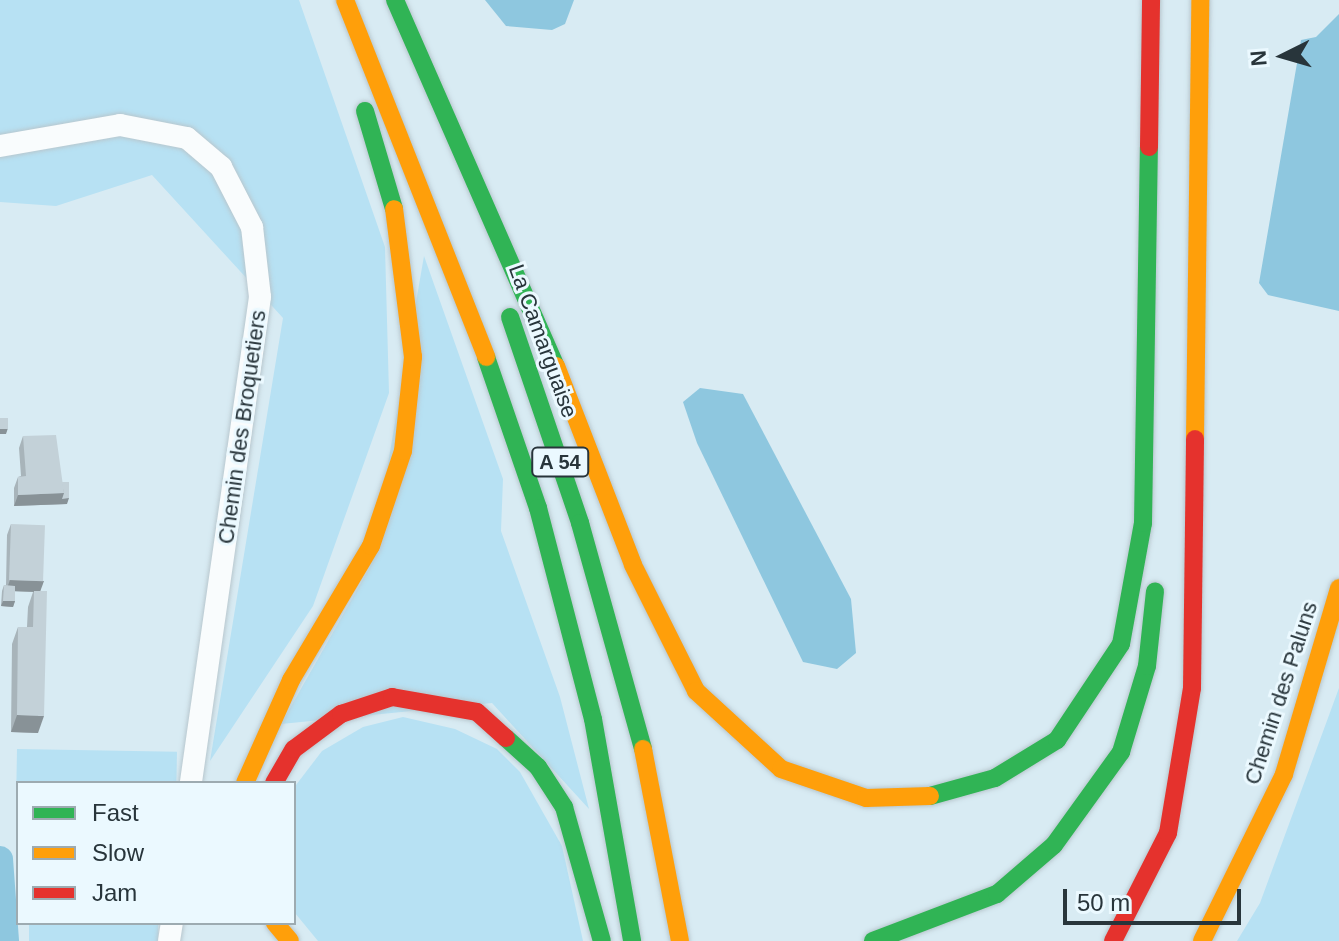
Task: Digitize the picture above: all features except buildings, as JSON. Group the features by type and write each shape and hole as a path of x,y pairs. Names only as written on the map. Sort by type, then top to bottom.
{"main road":[{"path":"246,781 291,680 371,546 403,451 411,372 404,242 327,0"},
{"name":"A 54","path":"345,0 467,303 538,508 593,719 632,941"},
{"name":"La Camarguaise","path":"386,0 517,334 580,523 650,776 680,941"},
{"path":"395,0 473,166 668,641 696,691 742,741 812,783 866,798 909,797 995,778 1057,740 1095,691 1121,644 1137,587 1148,248 1151,0"},
{"path":"1113,941 1168,833 1182,771 1197,573 1192,363 1200,0"},
{"path":"873,941 997,894 1054,845 1121,752 1147,666 1160,539 1148,248"},
{"path":"1171,654 1192,363"},
{"name":"Chemin des Paluns","path":"1202,941 1284,774 1339,588"},
{"path":"275,781 294,749 341,714 392,697 439,700 477,712 529,757 564,807 602,941"},
{"path":"1130,776 1152,724"},
{"path":"991,919 1037,888"},
{"path":"277,925 290,941"}],"street":[{"name":"Chemin des Broquetiers","path":"0,146 120,125 187,138 221,167 252,227 260,297 191,781"}],"shaded area":[{"path":"0,0 299,0 385,247 389,393 313,606 210,761 283,318 152,175 56,206 0,202"},
{"path":"485,0 574,0 565,24 552,30 506,26"},
{"path":"1339,14 1339,311 1268,295 1259,283 1301,40 1316,37"},
{"path":"424,256 503,479 501,531 560,697 589,809 492,703 281,724 370,567"},
{"path":"700,388 743,394 851,599 856,653 837,669 803,662 697,443 683,402"},
{"path":"1339,688 1339,941 1237,941 1260,903"},
{"path":"403,717 455,729 497,749 520,772 562,846 583,941 318,941 296,914 296,785 322,751 363,727"},
{"path":"17,749 177,752 176,781 16,781"},
{"path":"29,925 158,925 158,941 29,941"}],"waterway":[{"path":"0,859 6,941"}],"traffic: fast":[{"path":"395,0 556,366"},
{"path":"365,111 394,209"},
{"path":"930,796 995,778 1057,740 1121,644 1143,523 1149,147"},
{"path":"510,317 580,523 643,749"},
{"path":"486,357 538,508 593,719 632,941"},
{"path":"873,941 997,894 1054,845 1121,752 1147,666 1155,591"},
{"path":"506,738 538,767 564,807 602,941"}],"traffic: slow":[{"path":"345,0 486,357"},
{"path":"1195,439 1200,0"},
{"path":"246,781 291,680 371,546 403,451 413,357 394,209"},
{"path":"556,366 633,565 696,691 781,769 866,798 930,796"},
{"path":"1202,941 1284,774 1339,588"},
{"path":"643,749 680,941"},
{"path":"277,925 290,941"}],"traffic: jam":[{"path":"1149,147 1151,0"},
{"path":"1113,941 1168,833 1192,688 1195,439"},
{"path":"275,781 294,749 341,714 392,697 477,712 506,738"}]}
